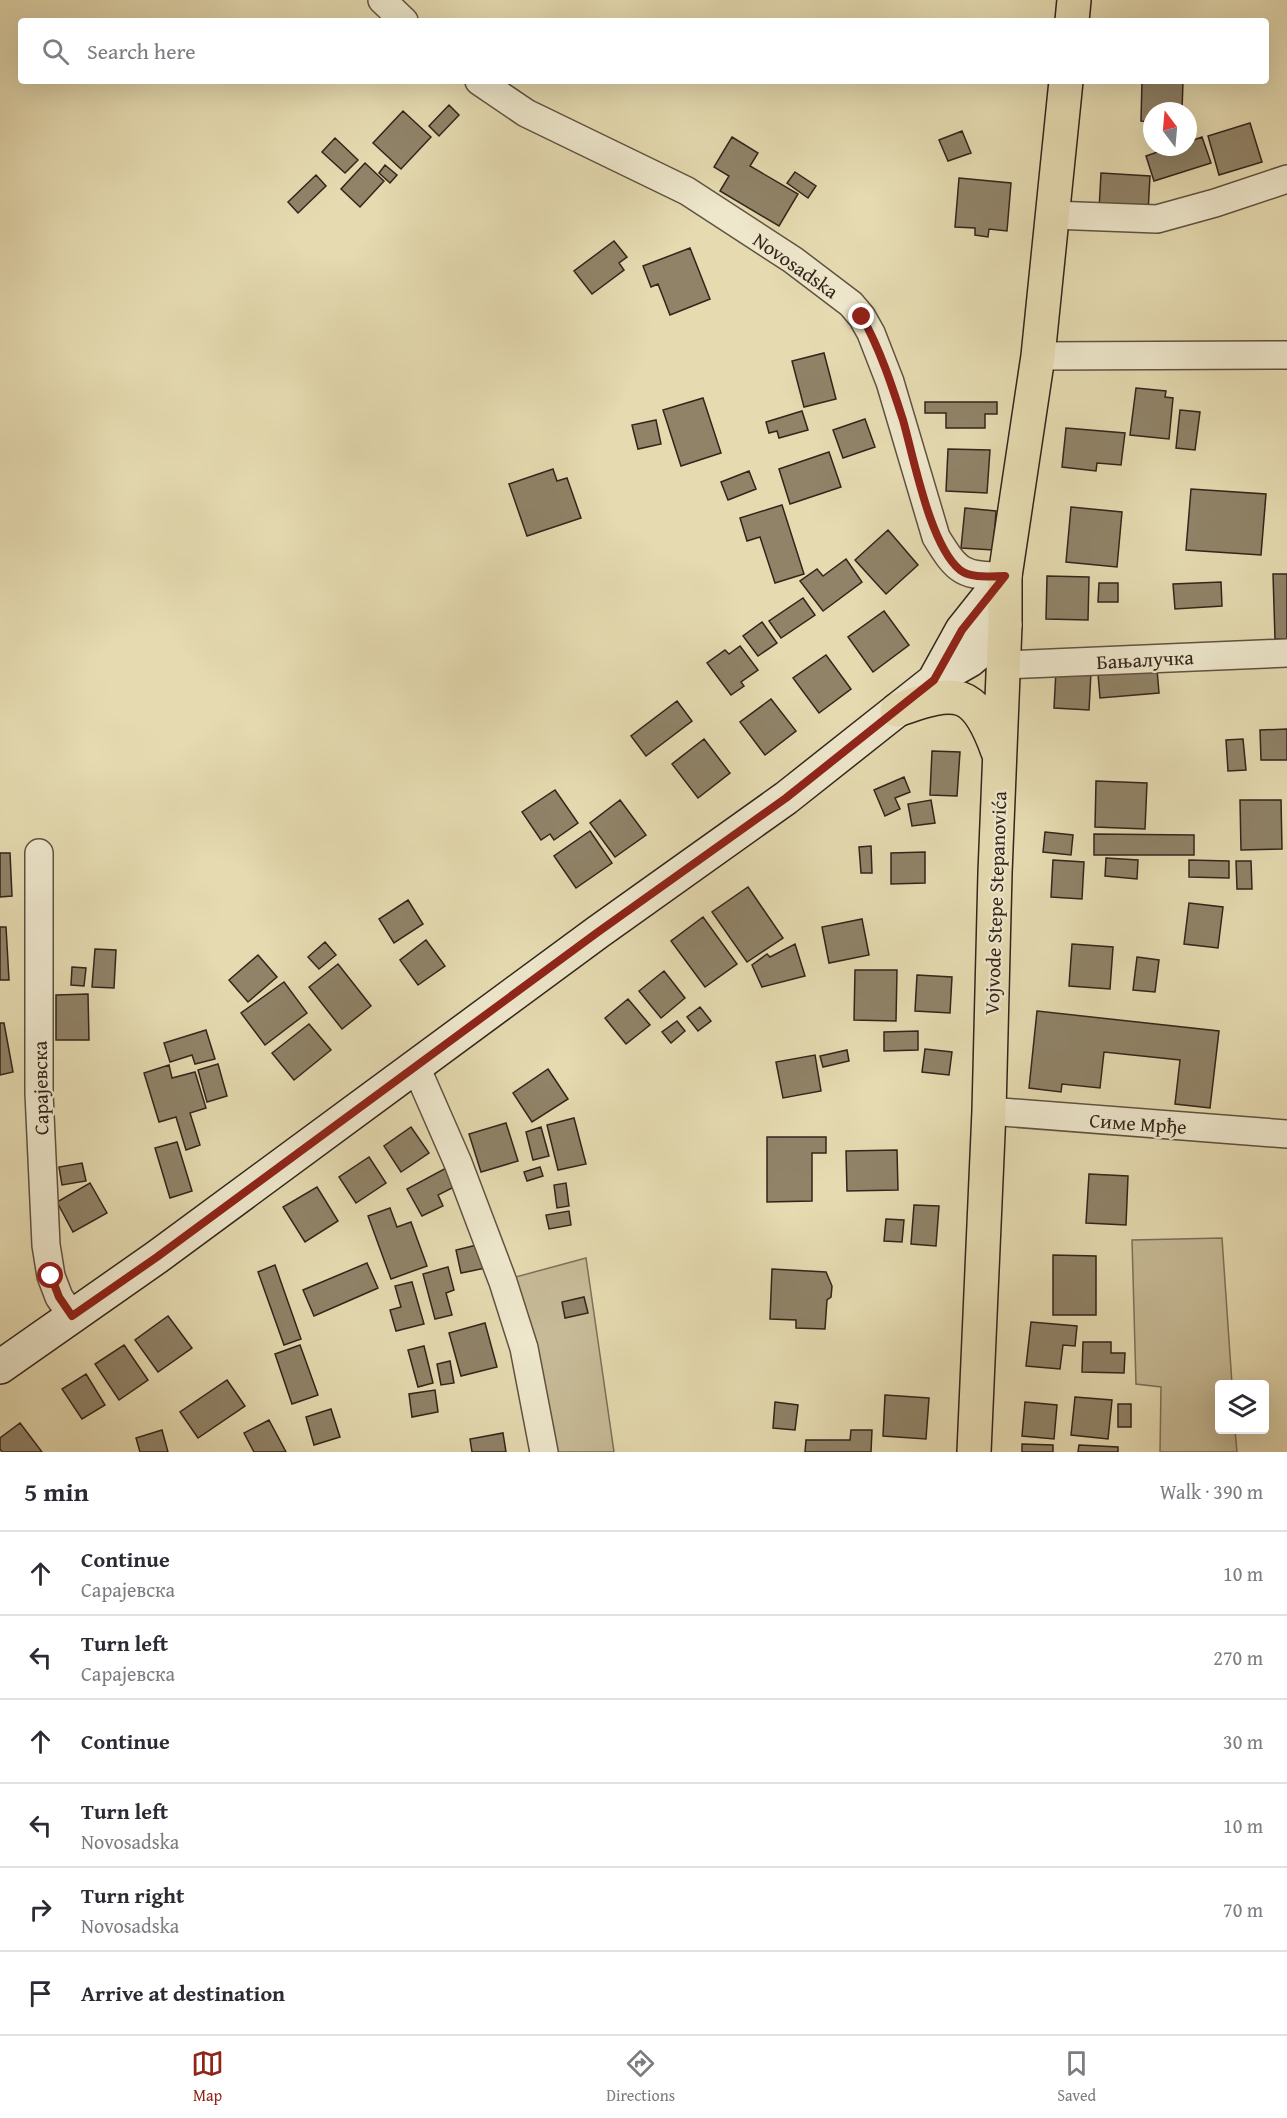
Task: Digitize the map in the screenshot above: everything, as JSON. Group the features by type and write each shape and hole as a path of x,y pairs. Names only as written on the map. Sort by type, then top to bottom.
{"main road":[{"path":"1072,18 1074,0"},
{"name":"Vojvode Stepe Stepanovića","path":"974,1452 989,1112 1005,576 1038,356 1066,84"},
{"path":"934,680 962,630 1005,576"},
{"path":"0,1367 157,1257 598,932 786,798 934,680 970,660 989,644 1005,625"},
{"path":"897,710 944,696 968,702 977,709 989,727 999,755"}],"street":[{"path":"382,0 401,18"},
{"name":"Novosadska","path":"482,84 526,113 687,191 793,260 851,304 871,333 890,382 936,537 947,555 961,571 977,576 1005,576"},
{"path":"1052,215 1157,219 1287,179"},
{"path":"1038,356 1287,355"},
{"name":"Бањалучка","path":"1003,665 1287,653"},
{"name":"Сарајевска","path":"39,854 39,1093 46,1245 51,1276 59,1297 72,1316"},
{"path":"416,1067 458,1163 524,1347 544,1452"},
{"name":"Симе Мрђе","path":"989,1112 1287,1134"}],"shaded area":[{"path":"1222,1238 1232,1380 1215,1380 1215,1434 1235,1434 1237,1452 1160,1452 1161,1387 1136,1384 1132,1240"},
{"path":"586,1258 614,1452 555,1452 512,1278"}],"building":[{"path":"1142,84 1183,84 1182,102 1143,102 1143,121 1141,121"},
{"path":"449,105 459,115 439,136 429,126"},
{"path":"403,111 431,137 401,169 373,143"},
{"path":"1250,123 1262,162 1219,175 1208,136"},
{"path":"962,131 971,153 948,161 939,140"},
{"path":"732,137 758,153 750,166 798,194 779,226 720,191 729,176 714,167"},
{"path":"1202,137 1211,163 1154,181 1146,156 1197,156 1197,139"},
{"path":"335,138 358,160 345,173 322,152"},
{"path":"365,163 384,181 360,207 341,189"},
{"path":"385,165 397,175 390,183 379,173"},
{"path":"795,172 816,186 808,198 787,183"},
{"path":"1101,173 1150,176 1148,213 1099,210"},
{"path":"316,175 326,186 298,213 288,202"},
{"path":"959,178 1011,183 1007,231 989,229 988,237 975,235 975,228 955,227"},
{"path":"614,241 627,257 619,263 624,270 592,294 574,271"},
{"path":"690,248 710,299 670,315 658,284 651,287 643,266"},
{"path":"824,353 836,399 804,407 792,361"},
{"path":"1136,388 1166,391 1165,397 1173,398 1169,439 1130,435"},
{"path":"703,398 721,453 681,466 663,410"},
{"path":"925,402 997,402 997,414 985,414 985,428 946,428 946,413 925,413"},
{"path":"1180,410 1200,412 1195,450 1176,448"},
{"path":"802,411 808,430 779,438 777,431 769,433 766,422"},
{"path":"865,419 875,447 843,458 833,430"},
{"path":"656,420 661,444 638,449 632,425"},
{"path":"1066,428 1125,433 1121,465 1097,463 1096,471 1062,467"},
{"path":"948,449 990,450 987,493 946,491"},
{"path":"829,452 841,487 790,504 779,469"},
{"path":"553,469 557,481 567,478 581,518 527,536 509,484"},
{"path":"749,471 756,489 728,500 721,482"},
{"path":"1191,489 1266,494 1261,555 1186,550"},
{"path":"782,505 804,574 775,583 760,537 747,541 740,518"},
{"path":"1071,507 1122,512 1117,567 1066,562"},
{"path":"965,508 996,511 993,550 961,548"},
{"path":"888,530 918,565 886,594 855,560"},
{"path":"846,559 862,582 823,611 800,581 817,569 823,576"},
{"path":"1273,574 1287,574 1287,639 1275,639"},
{"path":"1047,576 1089,577 1088,620 1046,619"},
{"path":"1221,582 1222,606 1175,609 1173,584"},
{"path":"1099,583 1118,583 1118,602 1098,602"},
{"path":"803,598 815,615 781,638 769,621"},
{"path":"884,611 909,645 873,672 848,637"},
{"path":"762,622 777,643 758,656 743,636"},
{"path":"740,646 758,670 741,682 744,686 731,695 707,663 725,650 729,654"},
{"path":"826,655 851,689 819,713 793,678"},
{"path":"1157,669 1159,693 1100,698 1098,674"},
{"path":"1056,670 1091,672 1089,710 1054,708"},
{"path":"771,699 796,731 765,755 740,722"},
{"path":"677,701 692,721 646,756 631,736"},
{"path":"1287,729 1287,760 1261,760 1260,730"},
{"path":"704,739 730,773 698,798 672,764"},
{"path":"1243,739 1246,770 1228,771 1226,740"},
{"path":"932,751 960,752 957,796 930,795"},
{"path":"904,777 910,792 895,798 900,809 885,816 874,790"},
{"path":"1096,781 1147,783 1145,829 1095,827"},
{"path":"555,790 578,823 554,840 550,834 541,840 522,812"},
{"path":"620,800 646,835 615,857 590,823"},
{"path":"931,800 935,823 912,826 908,804"},
{"path":"1240,800 1281,800 1282,849 1241,850"},
{"path":"590,831 612,863 576,888 554,856"},
{"path":"1045,832 1073,835 1071,855 1043,852"},
{"path":"1094,834 1194,835 1194,855 1094,855"},
{"path":"871,846 872,873 861,873 859,847"},
{"path":"925,852 925,883 891,884 891,853"},
{"path":"0,853 10,853 12,896 0,897"},
{"path":"1106,858 1138,860 1137,879 1105,876"},
{"path":"1053,860 1084,862 1082,899 1051,897"},
{"path":"1189,860 1229,861 1229,878 1189,877"},
{"path":"1236,861 1251,861 1252,889 1237,889"},
{"path":"748,887 783,938 747,962 712,912"},
{"path":"408,900 423,924 394,943 379,919"},
{"path":"1189,903 1223,907 1218,948 1184,944"},
{"path":"703,917 737,964 705,987 671,941"},
{"path":"862,919 869,955 829,963 822,927"},
{"path":"0,927 6,927 9,980 0,980"},
{"path":"426,940 445,966 418,985 400,960"},
{"path":"325,942 336,955 319,969 308,957"},
{"path":"795,944 805,976 762,987 752,965 767,954 770,957"},
{"path":"1072,944 1113,947 1110,989 1069,986"},
{"path":"95,949 116,950 114,988 92,987"},
{"path":"258,955 277,977 248,1002 229,980"},
{"path":"1137,957 1159,960 1155,992 1133,990"},
{"path":"338,964 371,1006 342,1029 309,987"},
{"path":"72,967 86,968 84,986 71,985"},
{"path":"855,970 897,970 896,1021 854,1020"},
{"path":"664,971 685,998 661,1018 639,991"},
{"path":"917,975 952,977 950,1013 915,1011"},
{"path":"284,982 307,1013 265,1045 241,1013"},
{"path":"88,994 89,1040 56,1040 56,995"},
{"path":"628,999 650,1025 626,1044 605,1018"},
{"path":"700,1007 711,1021 698,1031 687,1017"},
{"path":"1037,1011 1219,1031 1210,1108 1175,1104 1180,1060 1104,1052 1100,1088 1062,1084 1061,1092 1029,1088"},
{"path":"677,1021 685,1031 671,1043 662,1032"},
{"path":"0,1023 4,1023 13,1072 0,1075"},
{"path":"309,1024 331,1050 294,1080 272,1053"},
{"path":"206,1030 215,1059 195,1064 192,1055 170,1062 164,1043"},
{"path":"918,1031 918,1050 884,1051 884,1032"},
{"path":"925,1049 952,1052 949,1075 922,1072"},
{"path":"847,1050 849,1061 823,1067 820,1056"},
{"path":"815,1055 821,1091 783,1098 776,1062"},
{"path":"218,1064 227,1096 207,1102 198,1070"},
{"path":"169,1065 172,1078 195,1072 206,1108 190,1113 200,1145 186,1150 176,1117 159,1122 144,1073"},
{"path":"548,1069 568,1099 532,1122 513,1093"},
{"path":"574,1118 586,1164 558,1170 547,1125"},
{"path":"506,1123 518,1161 481,1172 469,1134"},
{"path":"411,1127 429,1153 401,1172 384,1146"},
{"path":"541,1127 549,1156 533,1160 526,1132"},
{"path":"767,1137 826,1137 826,1153 812,1153 812,1201 767,1202"},
{"path":"177,1142 192,1191 170,1198 155,1148"},
{"path":"897,1150 898,1190 847,1191 846,1151"},
{"path":"369,1157 386,1183 356,1203 339,1177"},
{"path":"82,1163 86,1181 62,1185 59,1167"},
{"path":"448,1167 458,1185 438,1195 443,1206 422,1216 407,1189"},
{"path":"540,1167 543,1176 527,1181 524,1172"},
{"path":"1089,1174 1128,1176 1126,1225 1086,1223"},
{"path":"90,1183 107,1213 73,1232 57,1202"},
{"path":"566,1183 569,1206 557,1208 554,1185"},
{"path":"317,1187 338,1221 305,1242 283,1207"},
{"path":"914,1205 939,1206 936,1246 911,1244"},
{"path":"390,1208 397,1227 411,1222 427,1266 391,1279 368,1216"},
{"path":"569,1211 571,1225 549,1229 546,1215"},
{"path":"886,1219 904,1220 902,1242 884,1241"},
{"path":"481,1244 486,1268 461,1273 456,1250"},
{"path":"1053,1255 1096,1256 1096,1315 1053,1315"},
{"path":"367,1263 378,1288 314,1316 303,1290"},
{"path":"275,1265 301,1339 284,1345 258,1272"},
{"path":"448,1267 454,1290 446,1293 452,1315 435,1319 423,1274"},
{"path":"772,1269 826,1272 832,1286 831,1297 827,1300 825,1329 796,1328 796,1320 770,1319"},
{"path":"412,1282 424,1324 396,1331 390,1310 401,1307 395,1286"},
{"path":"584,1297 588,1313 565,1318 562,1302"},
{"path":"168,1316 192,1348 158,1372 135,1340"},
{"path":"1031,1322 1077,1326 1075,1346 1063,1345 1060,1369 1026,1366"},
{"path":"485,1323 497,1367 461,1376 449,1333"},
{"path":"1083,1342 1111,1342 1111,1353 1125,1353 1124,1373 1082,1372"},
{"path":"124,1345 148,1380 119,1400 95,1364"},
{"path":"300,1345 318,1395 292,1404 275,1354"},
{"path":"424,1346 433,1383 418,1387 408,1350"},
{"path":"450,1361 454,1383 441,1385 437,1364"},
{"path":"86,1374 105,1405 82,1419 62,1389"},
{"path":"227,1380 245,1406 198,1438 180,1412"},
{"path":"435,1390 438,1412 412,1417 409,1394"},
{"path":"885,1395 929,1398 926,1439 883,1436"},
{"path":"1075,1397 1112,1400 1108,1439 1071,1435"},
{"path":"775,1402 798,1405 795,1430 773,1428"},
{"path":"1025,1402 1057,1405 1054,1439 1022,1436"},
{"path":"1118,1404 1131,1404 1131,1427 1118,1427"},
{"path":"331,1409 340,1437 314,1445 306,1417"},
{"path":"269,1420 286,1452 254,1452 244,1433"},
{"path":"20,1423 42,1452 2,1452 0,1438"},
{"path":"162,1430 168,1452 140,1452 136,1438"},
{"path":"851,1430 872,1430 871,1452 805,1452 806,1440 850,1440"},
{"path":"503,1433 506,1452 472,1452 470,1439"},
{"path":"1022,1444 1053,1445 1053,1452 1022,1452"},
{"path":"1079,1445 1118,1447 1118,1452 1078,1452"}],"route":[{"path":"51,1276 59,1297 72,1316 157,1257 598,932 786,798 934,680 962,630 1005,576 977,576 961,571 947,555 936,537 902,417 871,333 862,317"}]}
